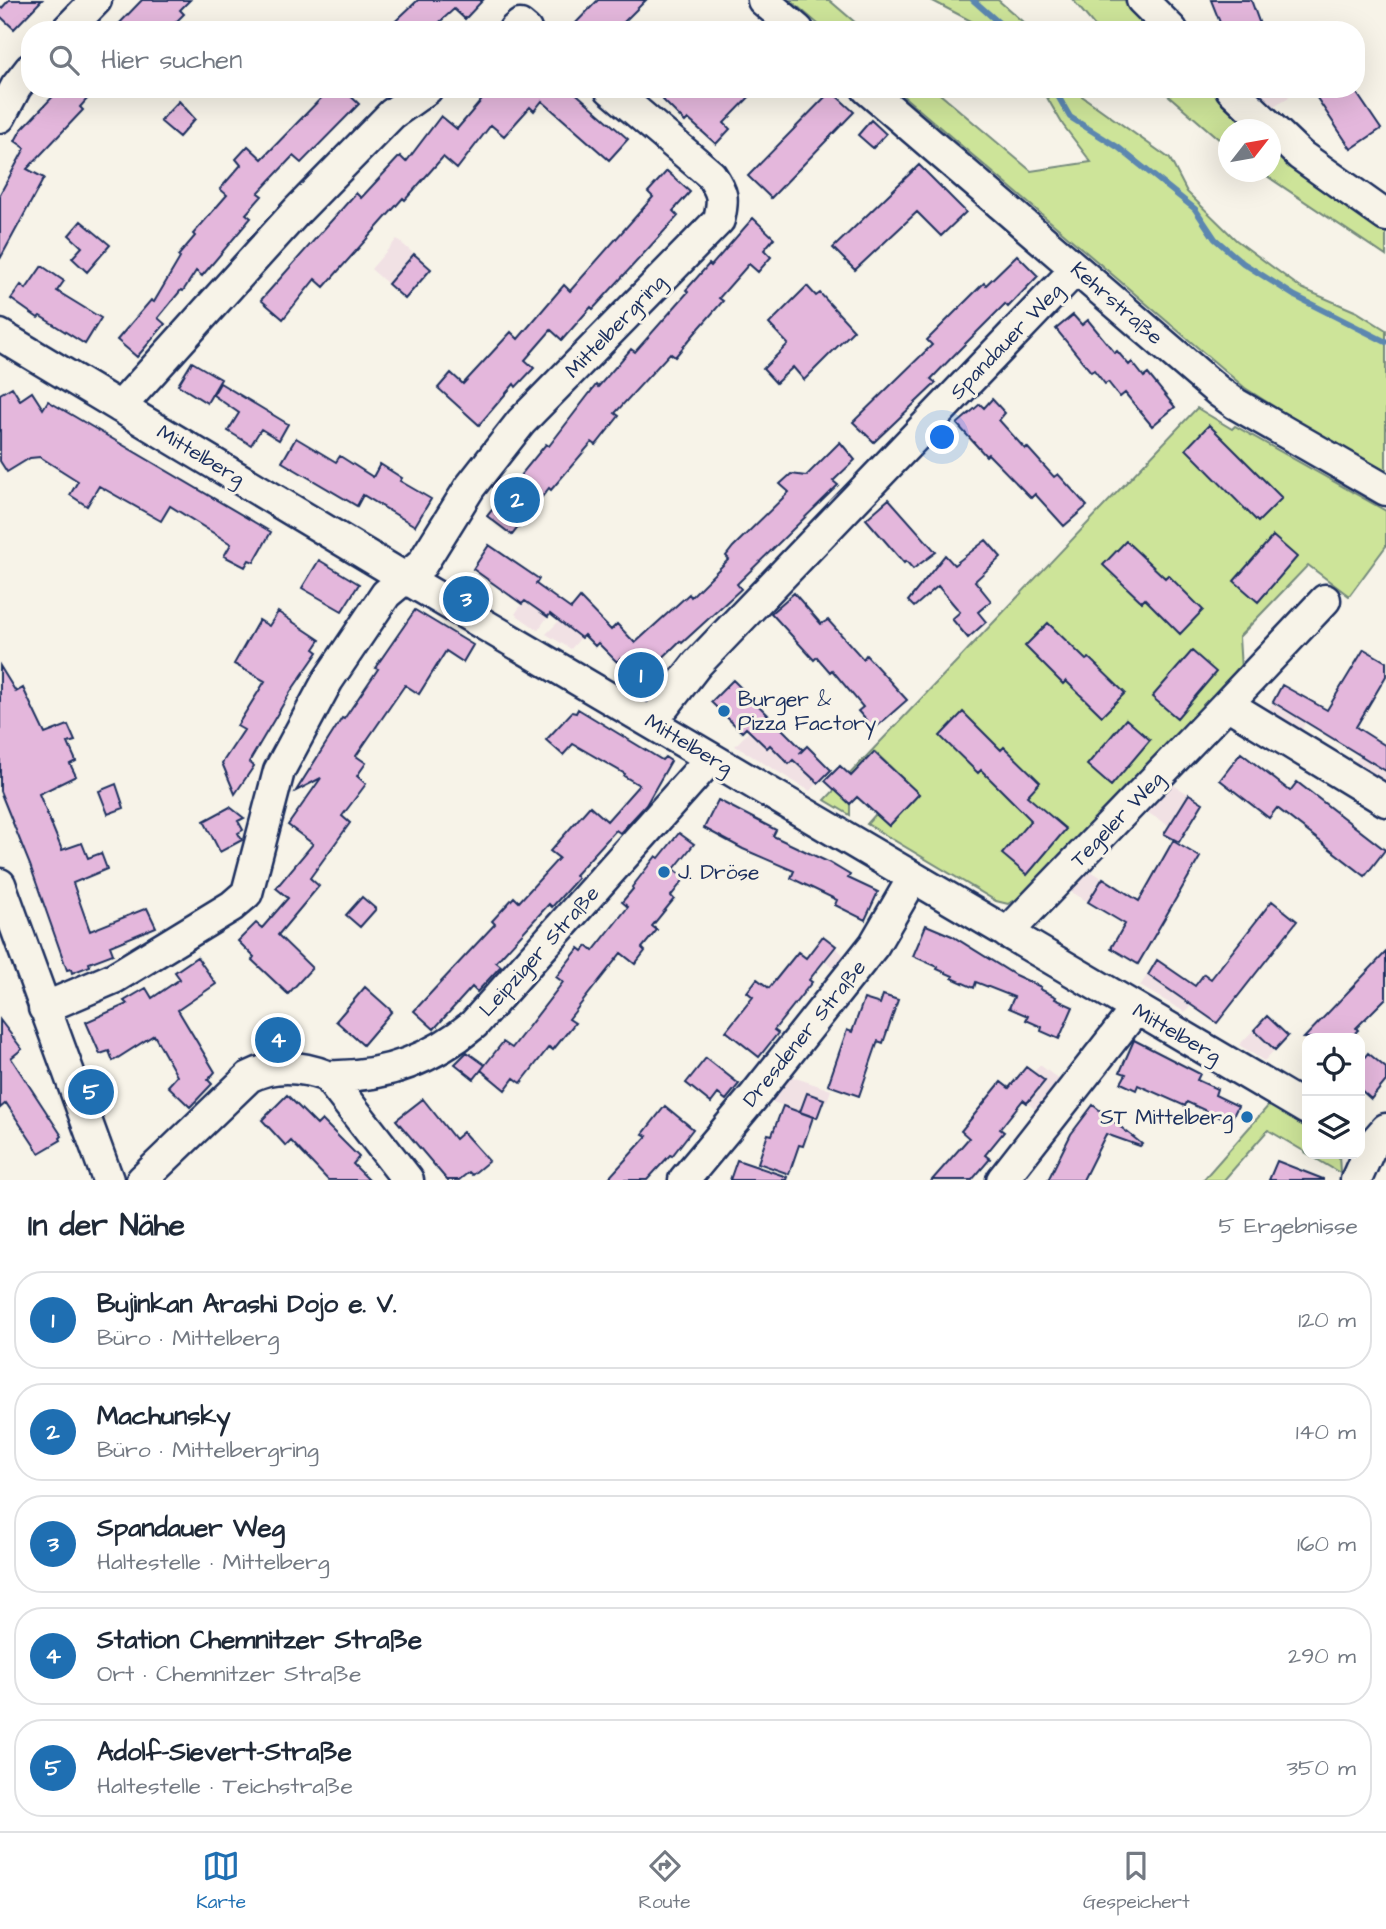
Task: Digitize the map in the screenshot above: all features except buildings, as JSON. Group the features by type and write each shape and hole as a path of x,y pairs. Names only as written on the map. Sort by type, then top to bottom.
{"street":[{"path":"76,21 96,0"},
{"path":"763,0 788,21"},
{"path":"1142,0 1163,21"},
{"path":"0,117 21,81"},
{"path":"120,407 296,211 392,114 414,98"},
{"name":"Mittelbergring","path":"44,1009 114,978 232,906 247,893 279,771 328,680 386,594 422,564 470,487 521,422 719,220 724,200 720,187 711,174 621,98"},
{"name":"Kehrstraße","path":"877,98 1236,404 1386,489"},
{"path":"1240,98 1300,155 1386,216"},
{"name":"Spandauer Weg","path":"652,722 696,664 1076,269"},
{"name":"Mittelberg","path":"0,335 405,578 1302,1106"},
{"name":"Tegeler Weg","path":"1007,933 1325,600"},
{"path":"1227,705 1386,801"},
{"name":"Leipziger Straße","path":"142,1180 250,1077 263,1070 311,1070 327,1076 352,1077 393,1069 435,1052 467,1030 711,758"},
{"name":"Dresdener Straße","path":"684,1180 874,945 913,878"},
{"path":"0,884 108,1180"},
{"path":"1002,1180 1136,1009"},
{"path":"327,1076 408,1180"},
{"path":"1356,1180 1376,1142"}],"shaded area":[{"path":"1262,98 1287,98 1272,107"},
{"path":"397,239 431,269 405,299 371,269"},
{"path":"536,584 559,601 538,630 515,614"},
{"path":"572,608 592,625 571,649 546,634"},
{"path":"1282,685 1315,703 1300,733 1267,713"},
{"path":"762,718 783,731 802,749 807,746 831,770 810,791 735,746"},
{"path":"1371,737 1386,746 1386,783 1354,764"},
{"path":"1172,784 1203,803 1184,835 1145,811"},
{"path":"1089,870 1119,888 1105,912 1070,891"},
{"path":"823,936 848,959 838,972 812,950"},
{"path":"1157,960 1192,1005 1185,1012 1140,986"},
{"path":"1267,1016 1288,1036 1264,1061 1239,1045"},
{"path":"1040,1065 1061,1081 1037,1111 1009,1088 1026,1067 1034,1072"},
{"path":"790,1076 831,1090 817,1118 770,1101"}],"green space":[{"path":"790,0 829,0 854,21 814,21"},
{"path":"931,0 998,0 1022,21 971,21"},
{"path":"1073,0 1125,0 1146,21 1090,21"},
{"path":"906,98 945,98 1031,171 1091,162 1063,125 1047,98 1085,98 1170,159 1187,192 1236,240 1301,288 1357,312 1386,330 1386,478 1245,388"},
{"path":"1171,98 1225,98 1247,119 1218,119 1218,138"},
{"path":"1281,150 1386,226 1386,256 1276,182 1281,182"},
{"path":"1197,408 1232,429 1235,426 1386,511 1386,546 1349,596 1308,565 1239,637 1241,669 1020,898 1008,904 996,901 867,824 876,814 889,826 919,794 875,752 838,792 850,804 850,815 825,800"},
{"path":"1269,1105 1302,1125 1302,1150 1268,1130 1224,1180 1203,1180"},
{"path":"1316,1159 1339,1159 1340,1173"}],"waterway":[{"path":"973,0 997,21"},
{"path":"1059,98 1070,117 1119,148 1195,209 1215,239 1243,263 1295,296 1386,342"}],"place":[{"name":"Machunsky","path":"517,500"},
{"name":"Spandauer Weg","path":"466,599"},
{"name":"Bujinkan Arashi Dojo e. V.","path":"641,675"},
{"name":"Burger & Pizza Factory","path":"724,711"},
{"name":"J. Dröse","path":"664,872"},
{"name":"Station Chemnitzer Straße","path":"278,1040"},
{"name":"Adolf-Sievert-Straße","path":"91,1092"},
{"name":"ST Mittelberg","path":"1247,1117"}]}
